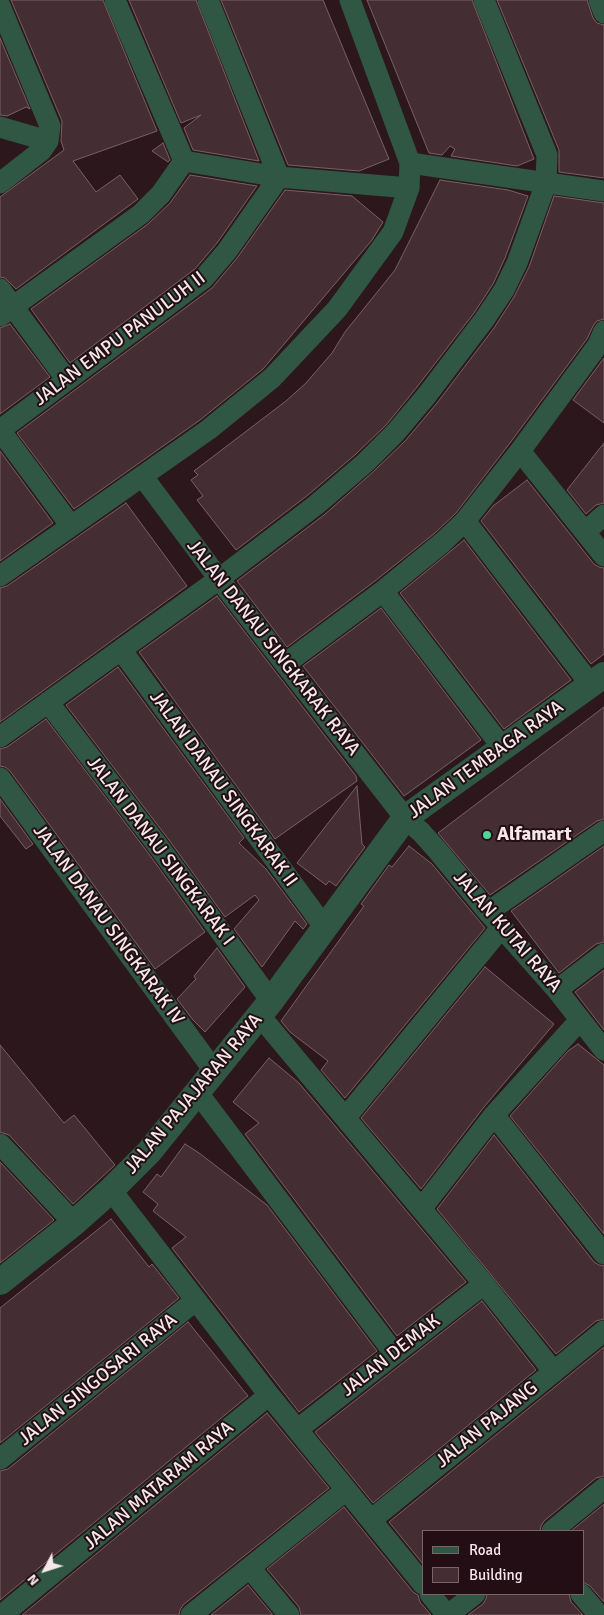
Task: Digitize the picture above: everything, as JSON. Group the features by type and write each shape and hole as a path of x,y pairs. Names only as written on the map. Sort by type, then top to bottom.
{"street":[{"path":"115,0 184,161"},
{"path":"208,0 279,177"},
{"path":"0,576 208,430 272,378 337,309 393,232 409,188 410,163 350,0"},
{"path":"0,737 219,580 316,505 365,463 396,432 421,402 484,320 504,290 518,263 546,184 547,155 484,0"},
{"path":"599,0 604,13"},
{"path":"0,6 50,126 48,141 41,151 0,183"},
{"path":"0,127 48,141"},
{"path":"184,161 279,177 409,188"},
{"path":"6,312 141,214 161,194 184,161"},
{"path":"410,163 604,191"},
{"name":"JALAN EMPU PANULUH II","path":"0,430 204,278 227,251 279,177"},
{"path":"0,289 6,312 67,380"},
{"path":"285,664 383,591 465,522 598,345 604,331"},
{"path":"0,430 71,526"},
{"path":"520,451 604,556"},
{"name":"JALAN DANAU SINGKARAK RAYA","path":"143,477 219,580 405,818"},
{"path":"585,532 604,515"},
{"path":"465,522 600,681"},
{"path":"383,591 502,747"},
{"name":"JALAN DANAU SINGKARAK II","path":"122,651 325,928"},
{"name":"JALAN TEMBAGA RAYA","path":"325,928 405,818 502,747 600,681"},
{"name":"JALAN DANAU SINGKARAK I","path":"48,702 159,847 265,1009 346,1117 554,1372"},
{"name":"JALAN DANAU SINGKARAK IV","path":"0,778 215,1072"},
{"name":"JALAN KUTAI RAYA","path":"405,818 438,851 494,920 557,990 604,1050"},
{"path":"346,1117 494,920 604,831"},
{"name":"JALAN PAJAJARAN RAYA","path":"0,1282 74,1223 149,1152 265,1009 325,928"},
{"path":"557,990 604,954"},
{"path":"421,1209 494,1115 580,1020"},
{"path":"198,1092 394,1353"},
{"path":"494,1115 604,1254"},
{"path":"0,1144 74,1223"},
{"path":"111,1190 269,1395 422,1583"},
{"name":"JALAN DEMAK","path":"298,1429 484,1284"},
{"name":"JALAN SINGOSARI RAYA","path":"0,1460 196,1300"},
{"name":"JALAN PAJANG","path":"371,1520 604,1331"},
{"name":"JALAN MATARAM RAYA","path":"2,1615 269,1395"},
{"path":"553,1530 604,1488"},
{"path":"191,1615 346,1490"},
{"path":"250,1568 289,1615"},
{"path":"431,1595 448,1615 474,1595"},
{"path":"582,1595 599,1615"}],"building":[{"path":"11,0 103,0 157,131 73,161 96,192 120,175 138,199 16,289 5,278 0,277 0,197 64,150 61,141 62,121"},
{"path":"129,0 196,0 259,161 193,150 184,128 201,115 181,123"},
{"path":"221,0 323,0 389,159 359,171 288,165"},
{"path":"367,0 472,0 534,159 517,166 451,156 455,149 450,146 442,155 429,153"},
{"path":"497,0 587,0 593,18 597,23 604,25 604,178 559,172 559,150"},
{"path":"0,38 30,109 26,107 7,116 0,115"},
{"path":"163,143 170,160 168,162 152,151"},
{"path":"190,175 257,186 217,243 195,269 70,363 31,309 148,224 170,203"},
{"path":"440,180 508,190 528,196 505,258 493,284 474,313 387,424 356,454 308,495 236,550 197,500 203,496 191,480 198,475 194,471 286,401 306,383 332,353 345,332 395,270"},
{"path":"285,190 352,196 383,222 372,240 263,369 200,420 74,509 17,433 212,288 237,258"},
{"path":"554,196 604,203 604,319 597,321 593,326 587,339 456,513 435,533 375,581 287,647 237,581 324,515 373,472 406,440 437,403 494,328 514,297 529,267"},
{"path":"10,324 50,377 0,414 0,328"},
{"path":"604,358 604,423 573,400"},
{"path":"604,443 604,503 596,505 586,514 567,490"},
{"path":"0,451 53,523 0,561"},
{"path":"527,480 594,564 604,568 604,654 591,664 481,521 493,506"},
{"path":"126,503 187,586 0,722 0,588 7,586"},
{"path":"464,540 571,680 504,729 400,593"},
{"path":"217,596 356,776 357,781 275,839 139,652"},
{"path":"381,608 481,740 404,796 303,666"},
{"path":"118,667 244,838 239,843 266,869 307,924 303,929 295,921 262,967 234,929 259,900 255,895 225,917 66,705"},
{"path":"604,707 604,819 597,821 490,895 438,833"},
{"path":"46,719 149,854 205,932 155,969 10,771 0,766 0,749 7,747"},
{"path":"357,786 362,844 365,847 336,886 329,881 326,885 297,863"},
{"path":"0,799 33,844 26,849 0,816"},
{"path":"409,846 432,864 485,928 345,1098 321,1070 328,1061 290,1032 281,1021 364,906 361,904 389,865 392,867"},
{"path":"604,846 604,942 596,944 559,973 511,911"},
{"path":"217,948 245,987 205,1032 177,999 196,979 194,976"},
{"path":"485,967 554,1024 484,1107 421,1189 361,1118"},
{"path":"604,970 604,1030 575,992"},
{"path":"578,1044 604,1065 604,1234 510,1116 568,1051"},
{"path":"0,1045 64,1123 74,1115 115,1165 73,1204 9,1135 0,1132"},
{"path":"269,1058 299,1083 466,1282 397,1336 245,1134 259,1123 233,1102"},
{"path":"494,1135 594,1262 604,1266 604,1319 596,1321 556,1354 437,1209"},
{"path":"185,1144 267,1205 377,1351 299,1412 172,1248 186,1237 153,1211 158,1204 143,1192 157,1174 161,1177"},
{"path":"0,1162 54,1220 0,1263"},
{"path":"111,1219 149,1267 152,1264 179,1298 0,1443 0,1308"},
{"path":"482,1301 536,1370 373,1503 315,1432"},
{"path":"188,1322 248,1396 0,1600 0,1471 8,1469"},
{"path":"604,1347 604,1476 596,1478 544,1521 540,1530 422,1530 422,1563 389,1522"},
{"path":"267,1413 329,1488 183,1605 179,1615 22,1615"},
{"path":"604,1504 604,1602 590,1586 584,1583 584,1530 572,1530"},
{"path":"344,1507 413,1592 418,1595 420,1602 431,1615 301,1615 299,1607 267,1569"},
{"path":"248,1585 273,1615 211,1615"},
{"path":"487,1595 569,1595 571,1602 583,1615 468,1615 483,1604"}],"place":[{"name":"Alfamart","path":"487,835"}]}
